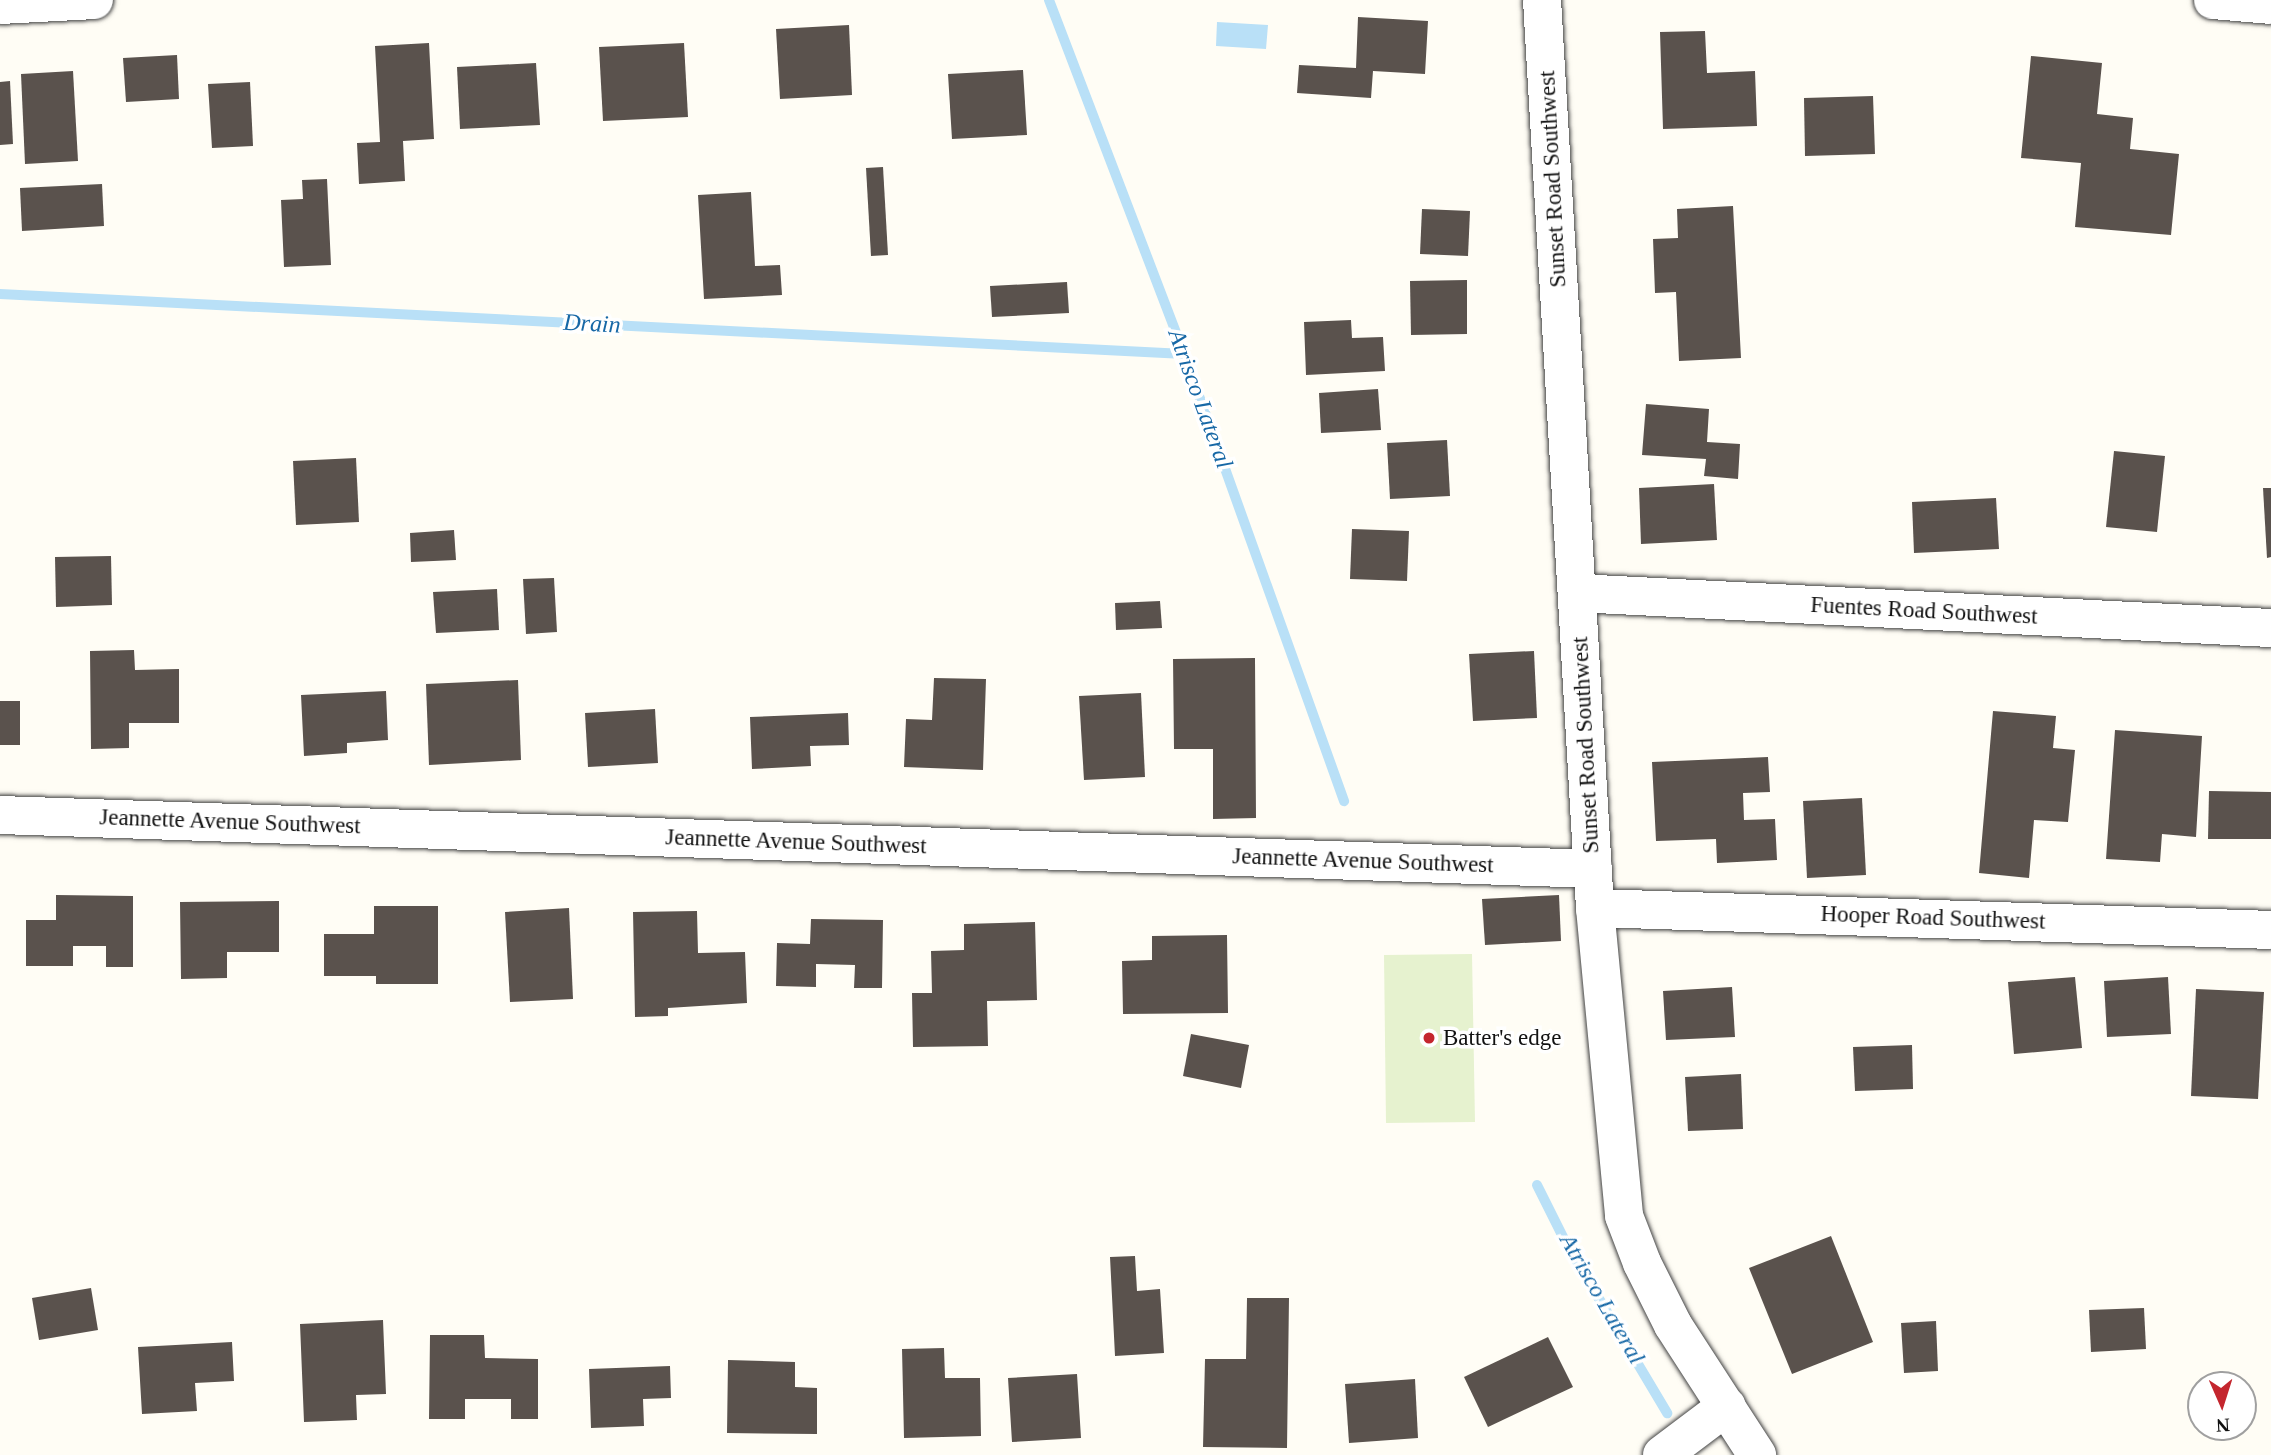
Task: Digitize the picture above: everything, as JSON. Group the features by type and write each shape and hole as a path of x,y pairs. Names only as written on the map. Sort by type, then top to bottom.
{"street":[{"path":"0,5 94,0"},
{"name":"Sunset Road Southwest","path":"1542,0 1595,908 1624,1216 1643,1264 1673,1325 1757,1455"},
{"path":"2213,0 2271,5"},
{"name":"Fuentes Road Southwest","path":"1577,593 2271,628"},
{"name":"Jeannette Avenue Southwest","path":"0,815 1593,869"},
{"name":"Hooper Road Southwest","path":"1595,908 2271,930"},
{"path":"1662,1455 1727,1406"}],"green space":[{"name":"Batter's edge","path":"1472,954 1475,1122 1386,1123 1384,955"}],"water":[{"path":"1217,22 1268,25 1266,49 1216,46"}],"building":[{"path":"1358,17 1428,21 1425,74 1373,71 1371,98 1297,93 1299,65 1356,68"},
{"path":"849,25 852,95 780,99 776,29"},
{"path":"1705,31 1707,73 1755,71 1757,126 1663,129 1660,32"},
{"path":"429,43 434,139 403,141 405,181 359,184 357,143 380,142 375,46"},
{"path":"684,43 688,117 603,121 599,47"},
{"path":"177,55 179,99 126,102 123,58"},
{"path":"2031,56 2102,63 2097,114 2133,118 2130,149 2179,154 2171,235 2075,227 2081,163 2021,158"},
{"path":"536,63 540,125 460,129 457,67"},
{"path":"1023,70 1027,135 952,139 948,74"},
{"path":"73,71 78,161 25,164 21,74"},
{"path":"10,81 13,144 0,145 0,82"},
{"path":"250,82 253,146 212,148 208,84"},
{"path":"1873,96 1875,154 1805,156 1804,98"},
{"path":"883,167 888,255 871,256 866,168"},
{"path":"327,179 331,265 284,267 281,200 303,199 302,180"},
{"path":"102,184 104,226 22,231 20,188"},
{"path":"751,192 755,266 780,265 782,295 704,299 698,195"},
{"path":"1733,206 1741,358 1679,361 1676,292 1655,293 1653,239 1678,238 1677,209"},
{"path":"1422,209 1470,211 1468,256 1420,254"},
{"path":"1467,280 1467,334 1411,335 1410,281"},
{"path":"1067,282 1069,313 992,317 990,286"},
{"path":"1351,320 1352,338 1383,337 1385,371 1306,375 1304,322"},
{"path":"1378,389 1381,430 1321,433 1319,393"},
{"path":"1646,404 1709,409 1707,442 1740,444 1738,479 1704,476 1706,459 1642,455"},
{"path":"1447,440 1450,496 1390,499 1387,443"},
{"path":"2114,451 2165,456 2157,532 2106,527"},
{"path":"356,458 359,522 296,525 293,461"},
{"path":"1714,484 1717,540 1641,544 1639,488"},
{"path":"2263,488 2271,488 2271,557 2267,558"},
{"path":"1996,498 1999,549 1914,553 1912,502"},
{"path":"1352,529 1409,531 1407,581 1350,579"},
{"path":"454,530 456,560 411,562 410,533"},
{"path":"111,556 112,605 56,607 55,557"},
{"path":"554,578 557,632 526,634 523,579"},
{"path":"497,589 499,630 436,633 433,592"},
{"path":"1160,601 1162,628 1116,630 1115,603"},
{"path":"134,650 135,670 179,669 179,723 129,723 129,748 91,749 90,651"},
{"path":"1534,651 1537,718 1473,721 1469,654"},
{"path":"1255,658 1256,818 1213,819 1213,749 1174,749 1173,659"},
{"path":"934,678 986,679 983,770 904,767 906,719 932,720"},
{"path":"518,680 521,760 429,765 426,684"},
{"path":"386,691 388,740 347,743 347,753 304,756 301,695"},
{"path":"1141,693 1145,777 1084,780 1079,696"},
{"path":"0,701 20,701 20,745 0,745"},
{"path":"655,709 658,763 588,767 585,713"},
{"path":"1993,711 2056,716 2053,748 2075,750 2068,822 2034,820 2029,878 1979,873"},
{"path":"848,713 849,745 810,746 811,766 752,769 750,717"},
{"path":"2115,730 2202,736 2196,837 2162,834 2160,862 2106,859"},
{"path":"1768,757 1770,792 1743,793 1744,820 1775,819 1777,860 1717,863 1716,839 1656,841 1652,762"},
{"path":"2209,791 2271,792 2271,839 2208,839"},
{"path":"1862,798 1866,875 1807,878 1803,801"},
{"path":"56,895 133,896 133,967 106,967 106,946 73,946 73,966 26,966 26,920 56,920"},
{"path":"1559,895 1561,941 1485,945 1482,899"},
{"path":"279,901 279,952 227,952 227,978 181,979 180,902"},
{"path":"374,906 438,906 438,984 376,984 376,976 324,976 324,934 374,934"},
{"path":"569,908 573,999 510,1002 505,912"},
{"path":"697,911 698,953 745,952 747,1003 668,1008 668,1016 635,1017 633,912"},
{"path":"811,919 883,920 882,988 854,988 855,965 816,964 816,987 776,986 777,943 810,944"},
{"path":"1035,922 1037,1000 987,1001 988,1046 913,1047 912,993 932,993 931,951 964,950 964,924"},
{"path":"1227,935 1228,1013 1123,1014 1122,961 1152,960 1152,936"},
{"path":"2075,977 2082,1048 2014,1054 2008,982"},
{"path":"2168,977 2171,1034 2107,1037 2104,981"},
{"path":"1732,987 1735,1037 1666,1040 1663,991"},
{"path":"2196,989 2264,992 2258,1099 2191,1096"},
{"path":"1191,1034 1249,1045 1241,1088 1183,1076"},
{"path":"1912,1045 1913,1089 1855,1091 1853,1047"},
{"path":"1741,1074 1743,1129 1688,1131 1685,1077"},
{"path":"1831,1236 1873,1342 1792,1374 1749,1268"},
{"path":"1135,1256 1137,1291 1160,1289 1164,1353 1115,1356 1110,1257"},
{"path":"91,1288 98,1330 39,1340 32,1298"},
{"path":"1247,1298 1289,1298 1287,1448 1203,1447 1205,1359 1246,1359"},
{"path":"2144,1308 2146,1349 2091,1352 2089,1310"},
{"path":"383,1320 386,1394 356,1395 357,1420 304,1422 300,1324"},
{"path":"1936,1321 1938,1371 1904,1373 1901,1323"},
{"path":"430,1335 484,1335 485,1358 538,1359 538,1419 511,1419 511,1399 465,1399 465,1419 429,1419"},
{"path":"1548,1337 1573,1387 1488,1427 1464,1377"},
{"path":"232,1342 234,1381 195,1383 197,1411 142,1414 138,1347"},
{"path":"944,1348 945,1378 980,1378 981,1436 904,1438 902,1349"},
{"path":"728,1360 795,1362 795,1387 817,1388 817,1434 727,1433"},
{"path":"670,1366 671,1398 643,1399 644,1426 591,1428 589,1369"},
{"path":"1077,1374 1081,1438 1012,1442 1008,1378"},
{"path":"1415,1379 1418,1438 1349,1443 1345,1384"}],"waterway":[{"name":"Atrisco Lateral","path":"1049,0 1184,354 1344,801"},
{"name":"Drain","path":"0,294 1184,354"},
{"name":"Atrisco Lateral","path":"1537,1185 1567,1245 1667,1413"}],"place":[{"name":"Batter's edge","path":"1429,1038"}]}
